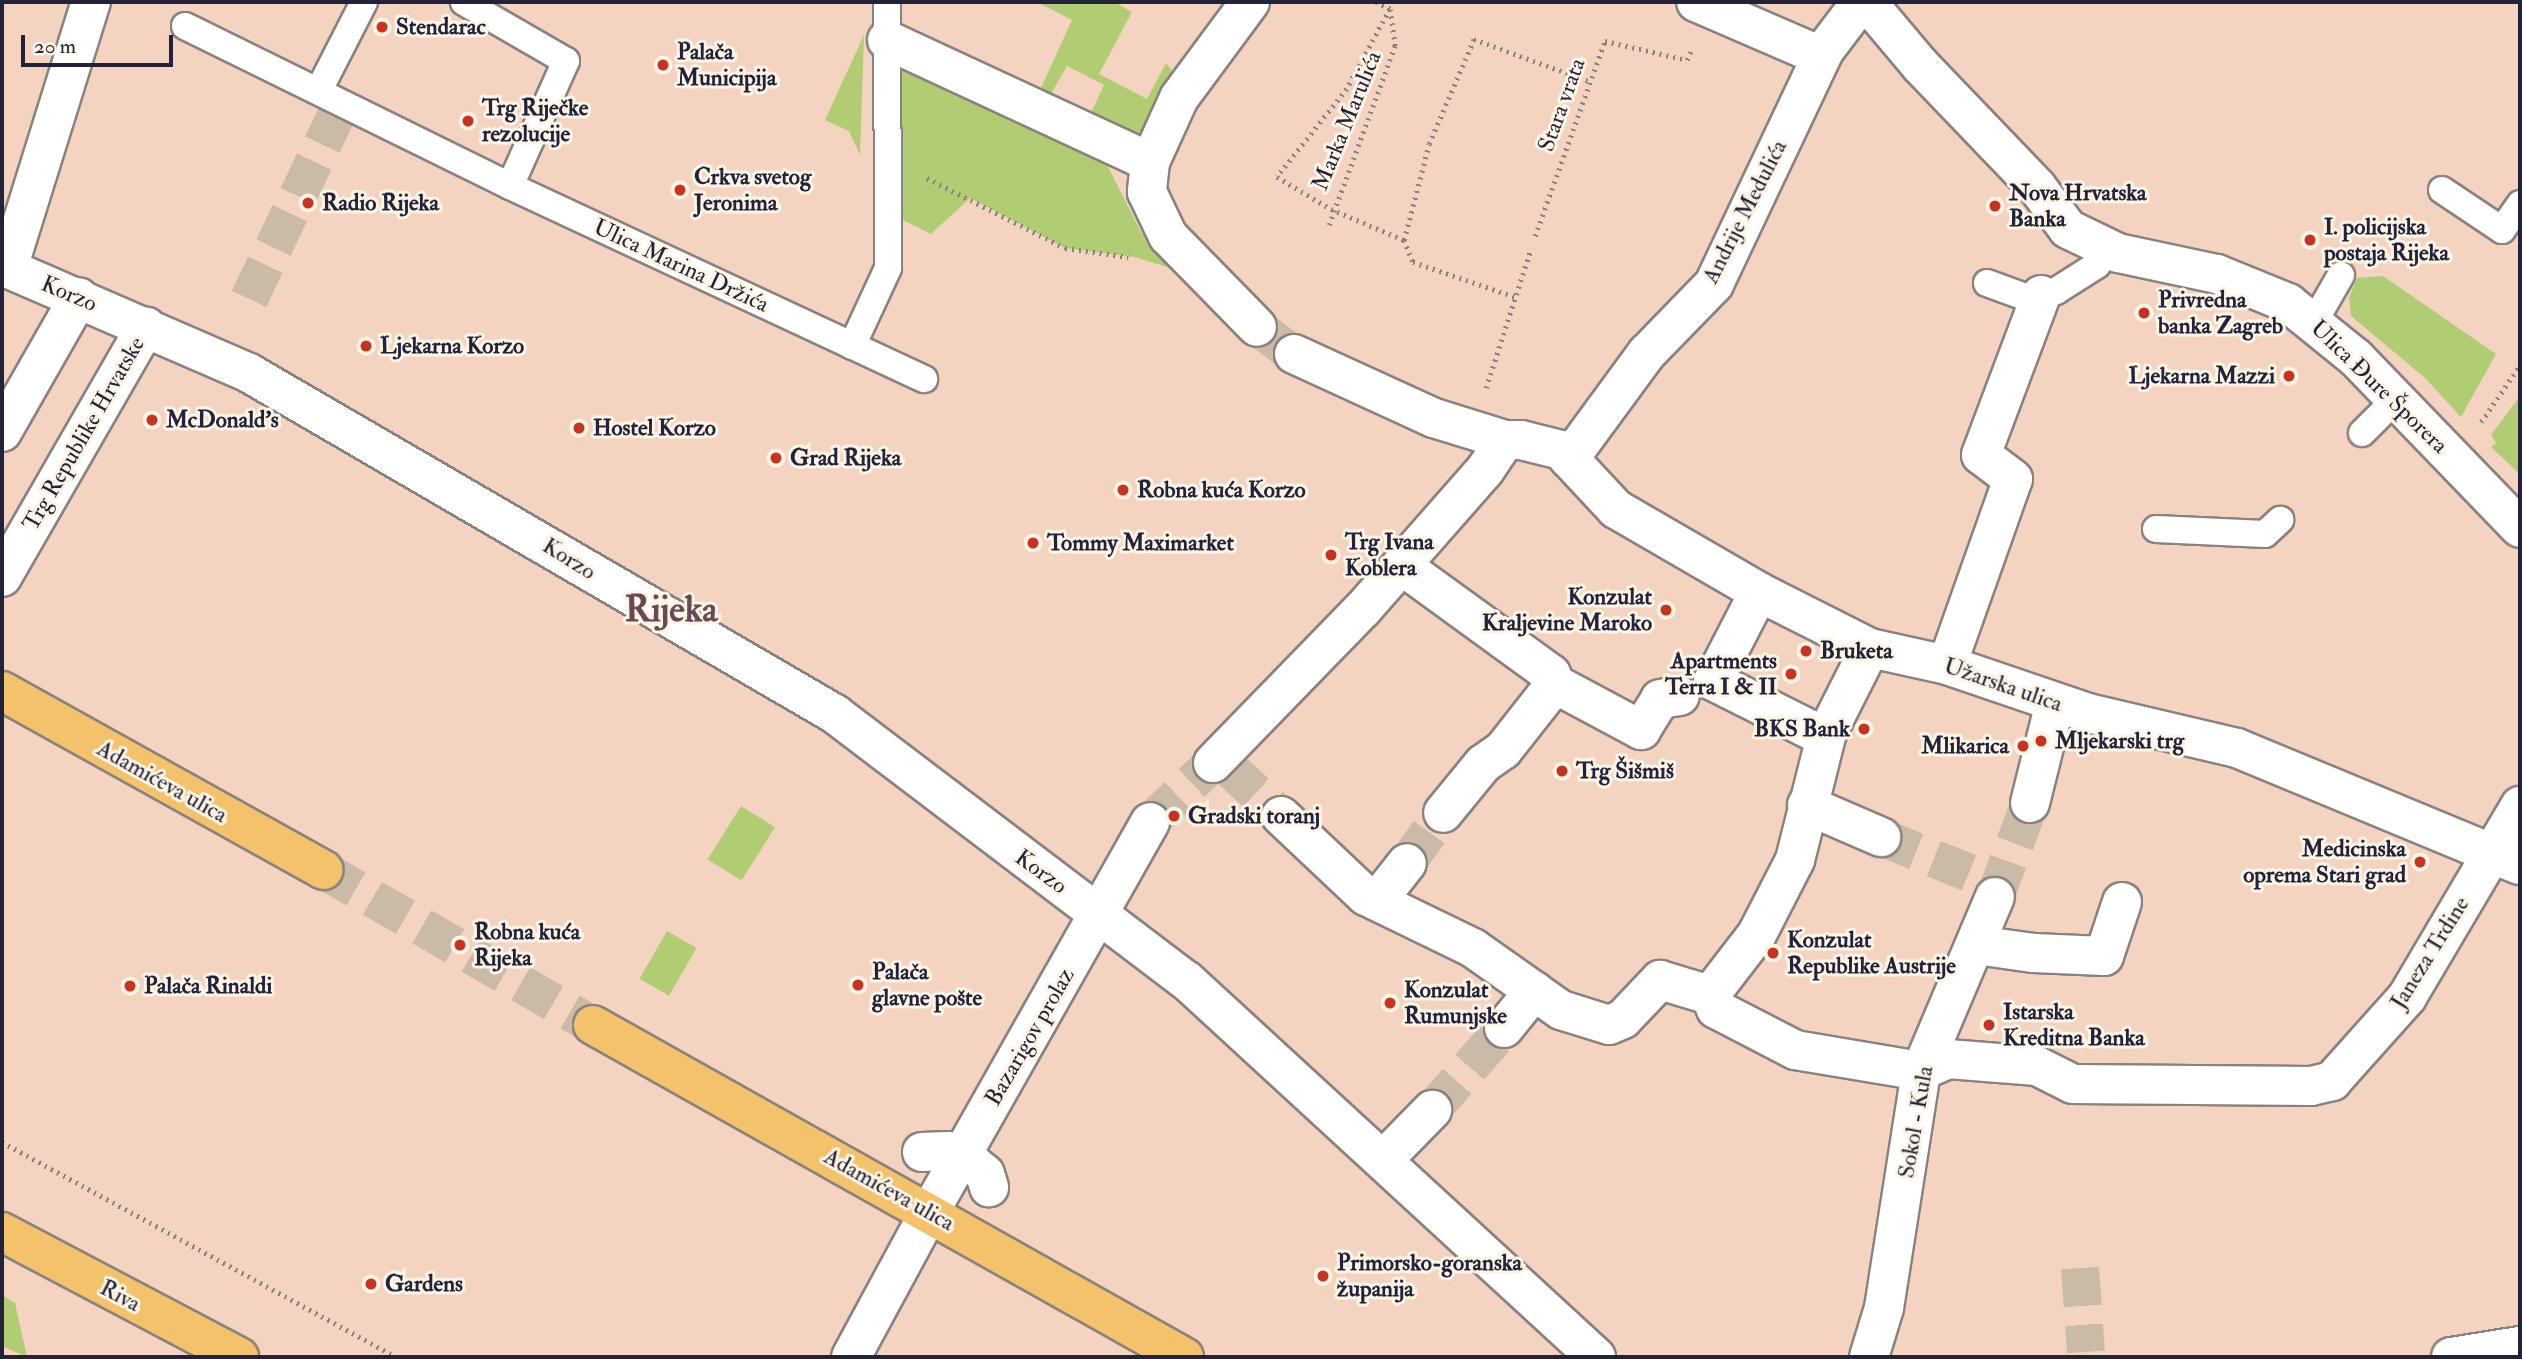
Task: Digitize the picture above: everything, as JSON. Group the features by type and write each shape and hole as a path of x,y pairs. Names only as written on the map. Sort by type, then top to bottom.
{"main road":[{"name":"Adamićeva ulica","path":"2,691 323,870"},
{"name":"Adamićeva ulica","path":"593,1026 1184,1357"},
{"name":"Riva","path":"2,1232 239,1357"}],"street":[{"path":"5,267 90,2"},
{"path":"1250,2 1179,98 1150,162 1147,192 1168,236 1257,327"},
{"name":"Andrije Medulića","path":"1569,459 1647,353 1714,284 1822,53 1861,2"},
{"name":"Ulica Đure Šporera","path":"1867,2 1920,65 2037,187 2054,214 2068,229 2106,248 2240,281 2288,303 2314,322 2396,399 2520,528"},
{"path":"1702,5 1822,53"},
{"path":"887,40 1150,162"},
{"name":"Korzo","path":"5,267 249,373 835,714 1186,979 1384,1159 1595,1357"},
{"path":"1947,665 2013,479 1981,455 2041,295"},
{"path":"2,432 79,297"},
{"name":"Trg Republike Hrvatske","path":"2,577 146,327"},
{"path":"1220,763 1362,610 1513,440 1434,418 1294,354"},
{"name":"Užarska ulica","path":"1513,440 1551,445 1569,459 1616,509 1759,592 1870,648 1947,665 2055,703 2237,748 2507,858"},
{"path":"1416,576 1553,679 1641,730 1660,699 1698,685 1759,592"},
{"path":"1710,995 1757,934 1795,860 1826,735 1870,648"},
{"path":"1443,813 1483,764 1503,750 1553,679"},
{"path":"1698,685 1826,735"},
{"path":"2030,803 2055,703"},
{"path":"1807,805 1881,837"},
{"name":"Janeza Trdine","path":"1921,1071 1948,1059 2037,1066 2073,1084 2311,1086 2332,1081 2407,997 2507,858 2520,806"},
{"path":"1281,816 1377,901 1473,948 1561,1010 1597,1025 1623,1020 1660,980 1710,995"},
{"path":"1100,915 1150,822"},
{"path":"1377,901 1407,863"},
{"name":"Sokol - Kula","path":"1869,1357 1884,1308 1921,1071 1995,897"},
{"path":"1976,945 2034,953 2104,956 2122,902"},
{"name":"Bazarigov prolaz","path":"851,1357 929,1213 1100,915"},
{"path":"1504,1028 1534,991"},
{"path":"1710,995 1716,1009 1795,1050 1921,1071"},
{"path":"1384,1159 1432,1110"},
{"path":"922,1152 948,1151 981,1169 989,1187"},
{"path":"2451,1357 2520,1346"}],"lane":[{"path":"319,90 364,2"},
{"path":"184,26 510,186 566,61 464,2"},
{"path":"852,346 888,268 887,2"},
{"name":"Ulica Marina Držića","path":"510,186 924,379"},
{"path":"2442,190 2502,230 2520,204"},
{"path":"1987,283 2013,294 2041,295 2084,275 2106,248"},
{"path":"2314,322 2341,275"},
{"path":"2362,433 2396,399"},
{"path":"2156,529 2264,534 2280,520"}],"path":[{"path":"1375,2 1390,9 1347,89 1277,177 1331,209 1404,240"},
{"name":"Stara vrata","path":"1535,236 1588,80 1605,41 1687,60 1702,5"},
{"name":"Marka Marulića","path":"1329,225 1331,209 1395,47 1390,9"},
{"path":"1516,297 1413,262 1404,240 1429,144 1474,39 1588,80"},
{"path":"921,175 1065,248 1135,257"},
{"path":"1482,400 1531,249"},
{"path":"2455,460 2520,365"},
{"path":"2,1142 397,1357"}],"shaded area":[{"path":"2,2 2520,2 2520,1357 2,1357"}],"green space":[{"path":"1037,2 1114,2 1132,12 1099,74 1147,99 1166,63 1175,75 1151,110 1138,140 1089,117 1104,85 1067,66 1048,99 1040,90 1072,20"},
{"path":"864,35 860,155 849,131 825,120"},
{"path":"893,52 1105,161 1142,234 1180,271 1135,257 1065,248 970,198 931,234 893,215"},
{"path":"2383,276 2496,354 2461,417 2425,378 2351,316 2349,298 2357,278"},
{"path":"2520,396 2520,474 2491,447 2496,443 2491,435"},
{"path":"741,806 775,827 742,881 708,859"},
{"path":"667,931 696,948 669,996 640,979"},
{"path":"2,1295 15,1303 27,1357 2,1346"}],"tunnel":[{"path":"249,299 342,103"},
{"path":"1257,327 1292,353"},
{"path":"1150,822 1213,763"},
{"path":"1228,767 1281,816"},
{"path":"1995,897 2030,803"},
{"path":"1407,863 1443,813"},
{"path":"1881,837 1999,885"},
{"path":"323,870 593,1025"},
{"path":"1432,1110 1504,1028"},
{"path":"2080,1268 2086,1352"}],"place":[{"name":"Stendarac","path":"382,27"},
{"name":"Palača Municipija","path":"663,65"},
{"name":"Trg Riječke rezolucije","path":"468,121"},
{"name":"Crkva svetog Jeronima","path":"680,190"},
{"name":"Radio Rijeka","path":"308,203"},
{"name":"Nova Hrvatska Banka","path":"1995,206"},
{"name":"I. policijska postaja Rijeka","path":"2310,240"},
{"name":"Privredna banka Zagreb","path":"2144,313"},
{"name":"Ljekarna Korzo","path":"366,346"},
{"name":"Ljekarna Mazzi","path":"2289,376"},
{"name":"McDonald's","path":"152,420"},
{"name":"Hostel Korzo","path":"579,428"},
{"name":"Grad Rijeka","path":"776,458"},
{"name":"Robna kuća Korzo","path":"1123,490"},
{"name":"Tommy Maximarket","path":"1033,543"},
{"name":"Trg Ivana Koblera","path":"1331,555"},
{"name":"Konzulat Kraljevine Maroko","path":"1666,610"},
{"name":"Bruketa","path":"1806,651"},
{"name":"Apartments Terra I & II","path":"1791,674"},
{"name":"BKS Bank","path":"1864,729"},
{"name":"Mljekarski trg","path":"2041,741"},
{"name":"Mlikarica","path":"2023,746"},
{"name":"Trg Šišmiš","path":"1562,771"},
{"name":"Gradski toranj","path":"1174,816"},
{"name":"Medicinska oprema Stari grad","path":"2420,862"},
{"name":"Robna kuća Rijeka","path":"460,945"},
{"name":"Konzulat Republike Austrije","path":"1773,953"},
{"name":"Palača glavne pošte","path":"858,985"},
{"name":"Palača Rinaldi","path":"130,986"},
{"name":"Konzulat Rumunjske","path":"1390,1003"},
{"name":"Istarska Kreditna Banka","path":"1989,1025"},
{"name":"Primorsko-goranska županija","path":"1323,1276"},
{"name":"Gardens","path":"371,1284"}],"district":[{"name":"Rijeka","path":"671,610"}]}
